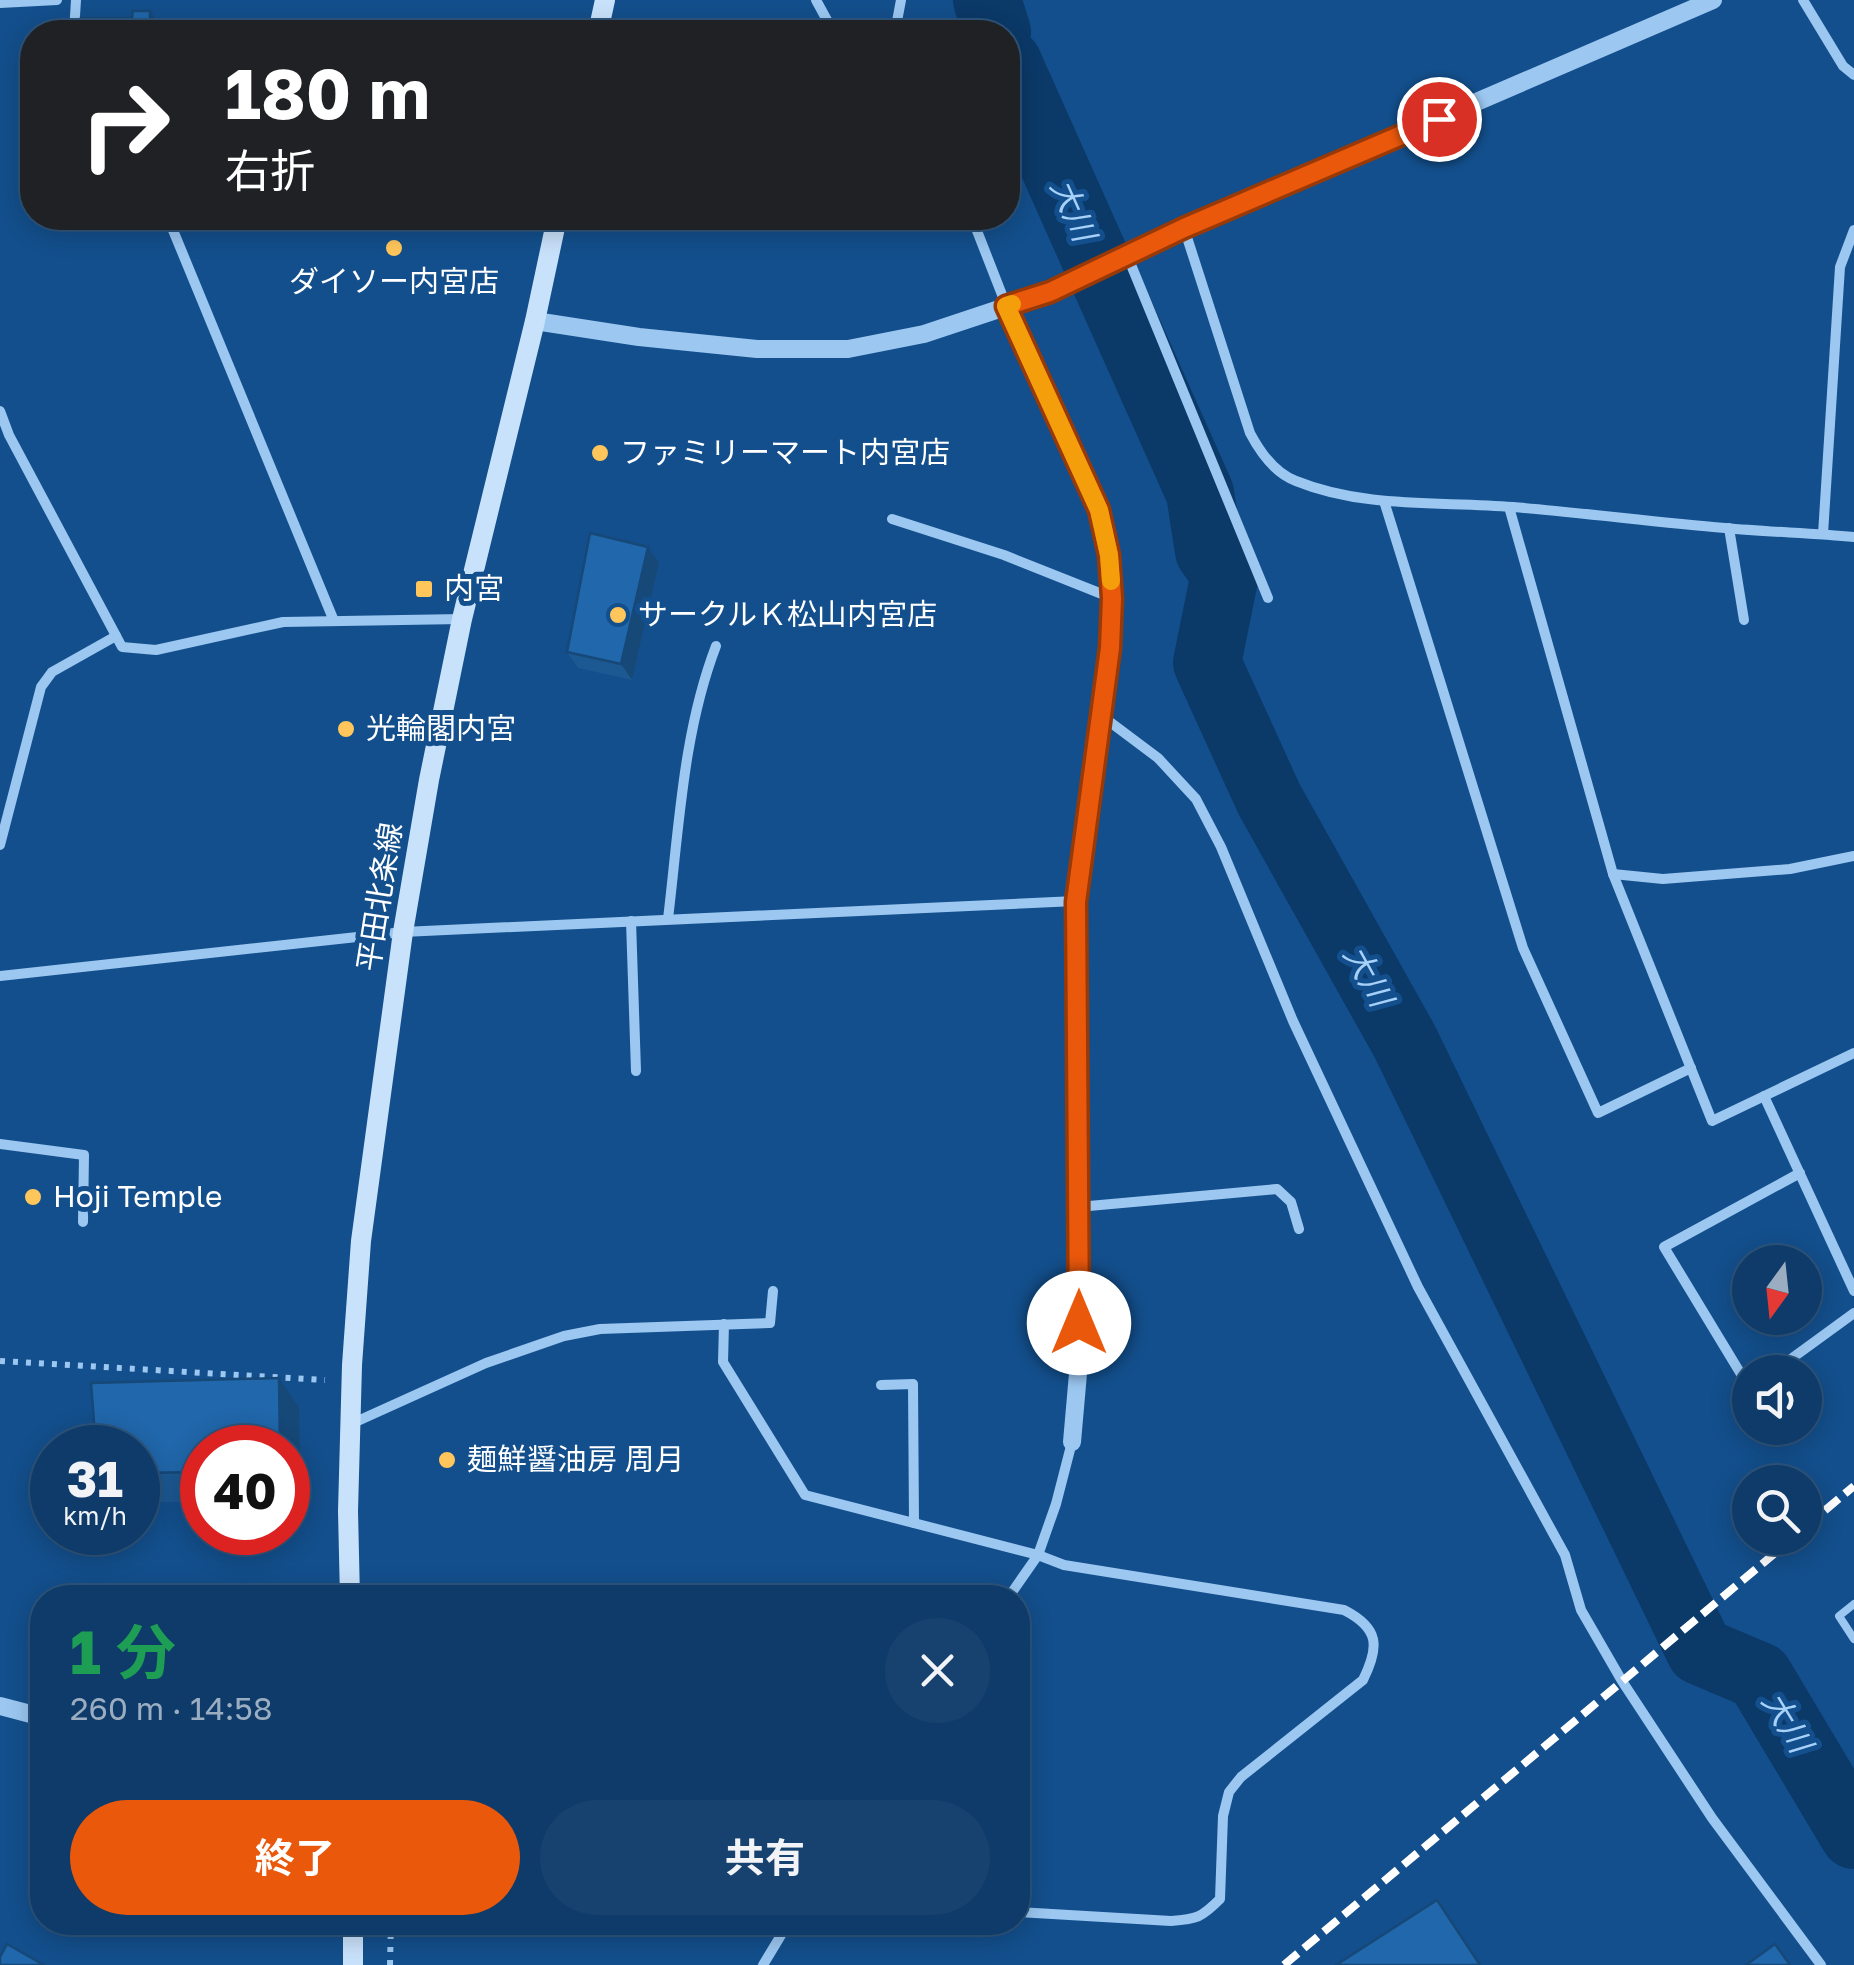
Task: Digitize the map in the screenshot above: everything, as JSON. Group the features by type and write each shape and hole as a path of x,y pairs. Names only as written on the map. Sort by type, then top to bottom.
{"main road":[{"name":"平田北条線","path":"350,1585 351,1382 361,1242 404,932 429,780 462,619 555,230"},
{"path":"352,1965 353,1935"}],"street":[{"path":"0,2 57,0"},
{"path":"535,321 757,350 848,349 924,334 1050,292 1184,228 1713,0"},
{"path":"1803,0 1843,66 1854,76"},
{"path":"1184,228 1250,433 1273,466 1292,480 1348,496 1384,501 1508,507 1854,537"},
{"path":"173,230 334,622"},
{"path":"977,230 1006,306 1099,510 1109,555 1112,598 1102,716 1076,902 1080,1362 1072,1442 1056,1504 1038,1555 1017,1585"},
{"path":"1823,534 1840,266 1854,230"},
{"path":"1122,258 1268,598"},
{"path":"0,411 122,646 156,650 283,622 462,619"},
{"path":"1384,501 1523,948 1598,1113 1691,1068"},
{"path":"1508,507 1612,874 1712,1121 1854,1053"},
{"path":"892,519 1004,554 1112,598"},
{"path":"1728,528 1744,620"},
{"path":"0,846 40,687 52,672 116,636"},
{"path":"668,920 685,770 702,681 716,646"},
{"path":"1102,716 1158,758 1196,799 1221,847 1293,1021 1418,1287 1565,1556 1582,1610 1622,1682 1712,1818 1820,1965"},
{"path":"1612,874 1699,876 1790,869 1854,856"},
{"path":"0,976 404,932 1076,902"},
{"path":"631,921 636,1070"},
{"path":"1764,1096 1854,1291"},
{"path":"0,1144 84,1154 84,1222"},
{"path":"1732,1359 1664,1247 1800,1174"},
{"path":"1078,1207 1277,1189 1291,1202 1299,1228"},
{"path":"350,1424 486,1362 564,1336 600,1329 770,1323 773,1291"},
{"path":"1796,1355 1854,1313"},
{"path":"724,1324 722,1362 805,1495 1038,1555 1064,1566 1344,1610 1360,1618 1372,1634 1374,1658 1363,1680 1241,1778 1229,1792 1223,1816 1220,1900 1208,1911 1195,1919 1171,1920 1030,1913"},
{"path":"881,1385 913,1384 914,1523"},
{"path":"0,1706 30,1714"},
{"path":"764,1965 781,1935"}],"lane":[{"path":"1854,1604 1839,1616 1854,1639"}],"path":[{"path":"0,1361 351,1382"},
{"path":"390,1965 391,1935"}],"building":[{"path":"133,11 150,11 150,20 81,20 81,18 132,18"},
{"name":"サークルＫ松山内宮店","path":"590,533 648,547 621,664 567,652"},
{"path":"279,1378 280,1425 180,1425 180,1472 160,1473 160,1425 94,1425 91,1383"},
{"path":"1437,1900 1480,1965 1336,1965"},
{"path":"7,1944 44,1965 0,1965"},
{"path":"1775,1944 1790,1965 1746,1965"}],"waterway":[{"name":"大川","path":"987,0 993,20"},
{"name":"大川","path":"1020,90 1200,493 1209,551 1225,574 1207,663 1269,799 1405,1042 1700,1651 1759,1676 1854,1835"}],"railway":[{"path":"1822,1513 1854,1486"},
{"path":"1284,1965 1773,1555"}],"slow traffic":[{"path":"1012,304 1006,306 1099,510 1111,581"}],"place":[{"name":"ダイソー内宮店","path":"394,248"},
{"name":"ファミリーマート内宮店","path":"600,453"},
{"name":"内宮","path":"424,589"},
{"name":"サークルＫ松山内宮店","path":"618,615"},
{"name":"光輪閣内宮","path":"346,729"},
{"name":"Hoji Temple","path":"33,1197"},
{"name":"麺鮮醤油房 周月","path":"447,1460"}],"route":[{"path":"1079,1323 1076,902 1110,648 1109,555 1099,510 1006,306 1050,292 1184,228 1439,119"}]}
